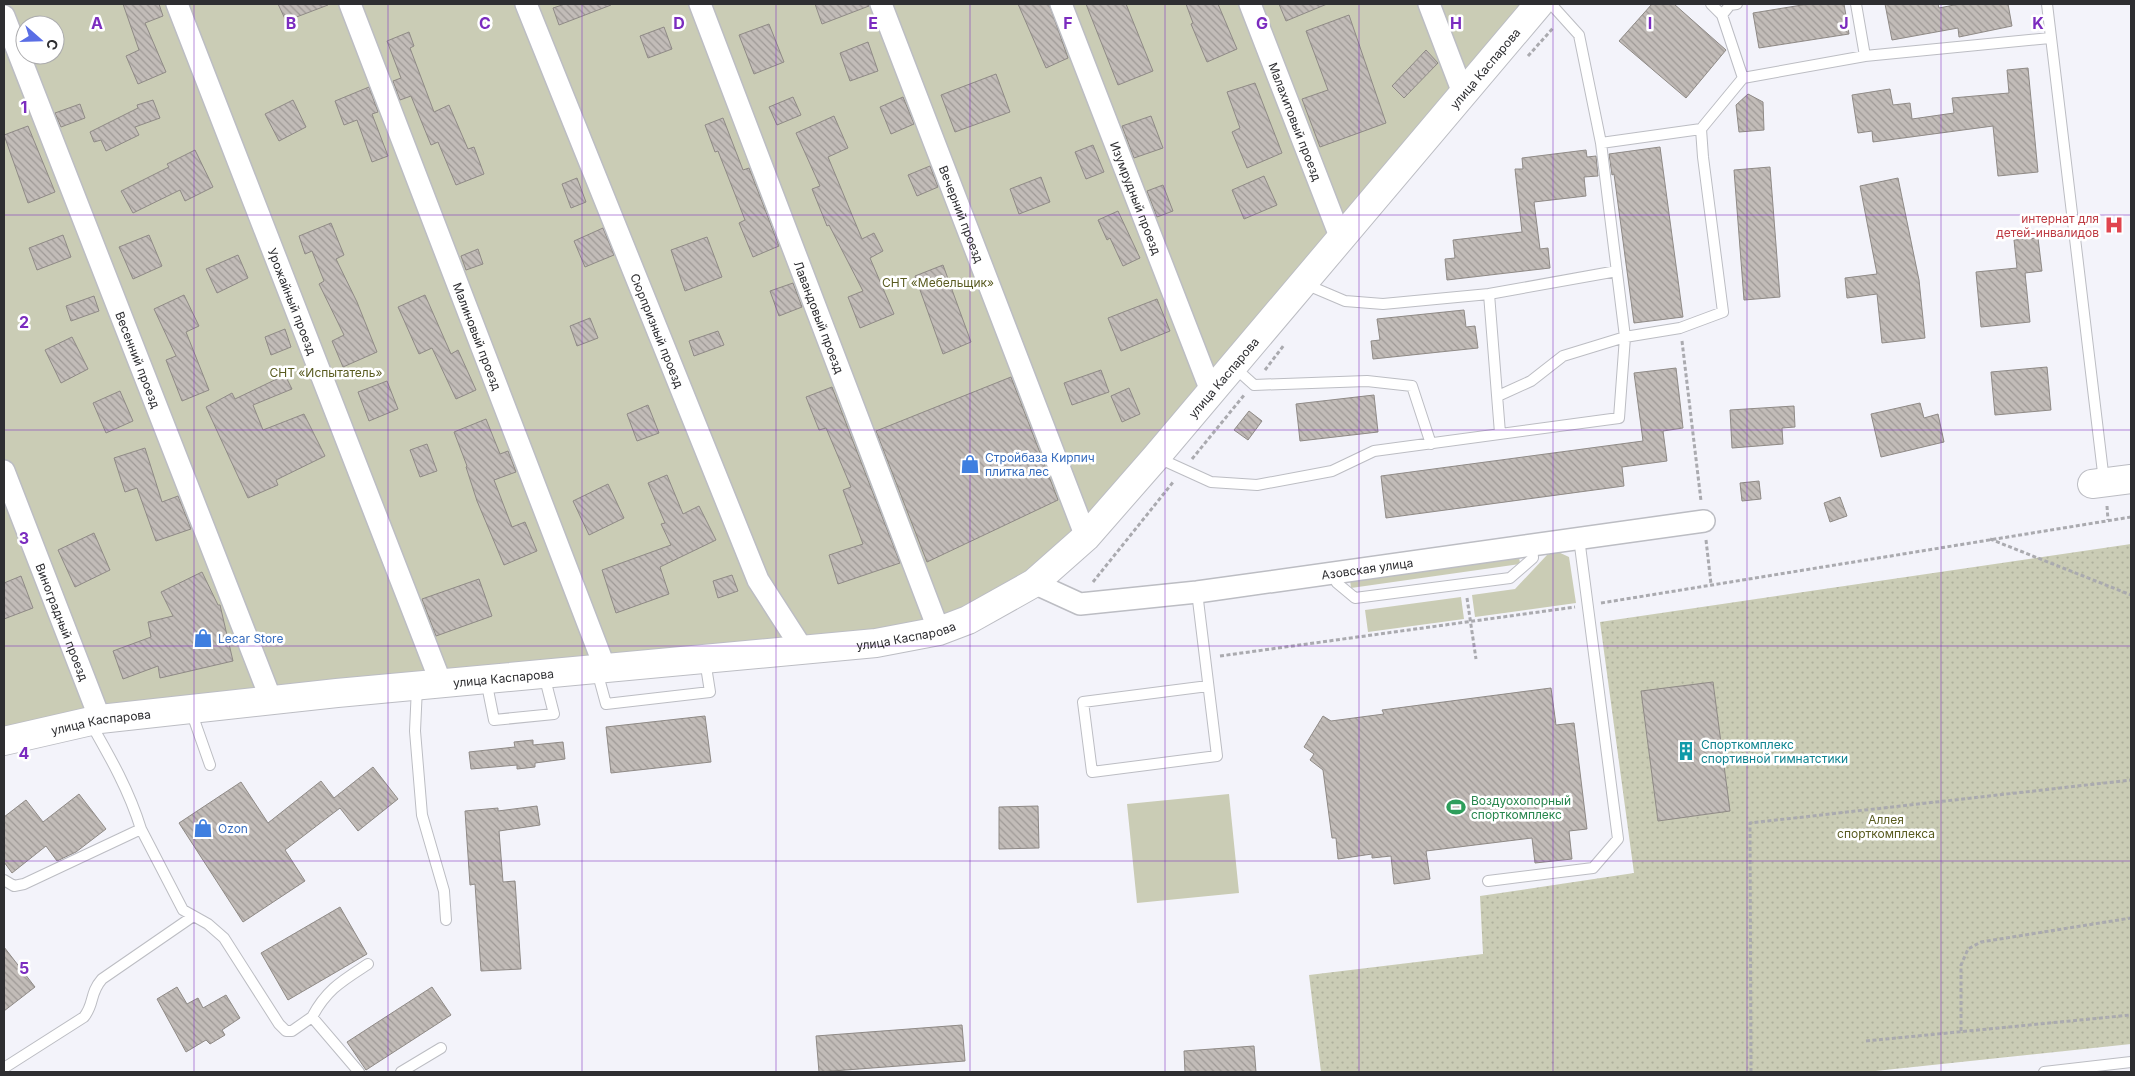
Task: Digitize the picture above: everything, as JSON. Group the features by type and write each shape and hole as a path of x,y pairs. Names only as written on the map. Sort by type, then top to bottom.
{"main road":[{"name":"улица Каспарова","path":"4,741 94,720 486,679 876,643 939,631 968,620 1034,583 1086,537 1156,457 1539,4"},
{"path":"2098,483 2131,479"}],"street":[{"name":"Урожайный проезд","path":"177,4 429,685"},
{"name":"Малиновый проезд","path":"350,4 601,669"},
{"name":"Сюрпризный проезд","path":"526,4 758,580 803,650"},
{"name":"Лавандовый проезд","path":"700,4 939,631"},
{"name":"Вечерний проезд","path":"881,4 1086,537"},
{"name":"Изумрудный проезд","path":"1061,4 1210,391"},
{"name":"Малахитовый проезд","path":"1250,4 1340,239"},
{"path":"1429,4 1463,93"},
{"name":"Весенний проезд","path":"4,16 272,702"},
{"name":"Виноградный проезд","path":"4,472 94,720"},
{"name":"Азовская улица","path":"1034,583 1080,604 1197,592 1704,521"}],"lane":[{"path":"1156,457 1211,482 1257,485 1332,471 1374,451 1619,418 1625,337 1601,143 1579,35 1551,4"},
{"path":"1711,4 1722,15 1743,78"},
{"path":"1722,15 1730,5 1736,4"},
{"path":"1856,4 1865,56"},
{"path":"2047,4 2098,483"},
{"path":"1601,143 1701,129 1743,78 1865,56 2050,38"},
{"path":"1498,396 1532,381 1563,356 1625,337 1680,328 1723,312 1701,129"},
{"path":"1302,282 1345,301 1383,304 1489,294 1617,271"},
{"path":"1489,294 1500,433"},
{"path":"1233,366 1254,384 1367,381 1412,386 1431,444"},
{"path":"1488,880 1593,868 1618,839 1579,538"},
{"path":"1332,572 1337,583 1355,598 1510,578 1533,558 1532,544"},
{"path":"1197,592 1204,658 1208,686 1216,756 1092,772 1083,702 1208,686"},
{"path":"486,679 494,720 554,714 544,674"},
{"path":"429,685 415,731 422,815 444,891 446,920"},
{"path":"190,710 210,765"},
{"path":"94,720 132,800 141,829 183,910 192,917 208,924 224,938 279,1024 286,1030 292,1031 312,1017 322,997 341,981 368,964"},
{"path":"4,880 14,886 24,884 141,829"},
{"path":"4,1068 84,1018 90,1010 92,994 102,979 192,917"},
{"path":"312,1017 358,1072"},
{"path":"401,1072 441,1048"},
{"path":"2044,1072 2131,1062"}],"path":[{"path":"1680,328 1710,584"},
{"path":"1204,658 1587,605 2131,517"},
{"path":"1990,539 2131,595"},
{"path":"1465,584 1476,659"},
{"path":"1751,1072 1750,824 2131,780"},
{"path":"1962,1031 1961,964 1968,949 1981,942 2131,918"},
{"path":"1866,1041 2131,1015"}],"green space":[{"path":"4,4 1539,4 1086,537 968,620 4,741"},
{"name":"Аллея спорткомплекса","path":"2131,544 2131,1044 1866,1072 1321,1072 1309,975 1483,954 1480,896 1634,873 1600,622"},
{"path":"1556,551 1569,557 1576,603 1475,617 1472,595 1515,589 1547,555"},
{"path":"1519,556 1520,564 1351,588 1350,580"},
{"path":"1461,597 1464,619 1368,632 1365,610"},
{"path":"1229,794 1239,893 1137,903 1127,804"}],"building":[{"path":"123,4 159,4 163,16 145,23 166,72 138,84 126,56 139,50"},
{"path":"278,4 328,4 328,5 286,21"},
{"path":"565,4 611,5 559,25 553,8"},
{"path":"815,4 869,4 869,6 822,24"},
{"path":"1018,4 1049,4 1068,58 1046,68"},
{"path":"1086,4 1126,4 1153,71 1118,85"},
{"path":"1186,4 1218,4 1237,49 1207,62 1191,24 1193,23"},
{"path":"1279,4 1327,4 1286,21"},
{"path":"1652,4 1674,4 1726,50 1686,98 1619,41"},
{"path":"1808,4 1844,4 1849,34 1759,48 1753,13"},
{"path":"1885,4 1938,4 1939,8 1959,4 2008,4 2012,26 1959,37 1958,28 1892,40"},
{"path":"1349,15 1386,123 1320,147 1302,99 1328,90 1306,31"},
{"path":"769,24 784,62 754,74 739,35"},
{"path":"664,27 672,49 648,58 640,36"},
{"path":"409,32 414,46 410,48 434,112 449,105 468,149 474,147 484,174 456,185 438,142 431,145 411,96 400,100 393,81 401,78 387,41"},
{"path":"868,42 878,71 850,81 840,53"},
{"path":"1426,50 1438,63 1404,98 1392,86"},
{"path":"2028,68 2038,172 1998,176 1993,126 1873,142 1872,131 1858,133 1852,95 1890,89 1893,105 1910,103 1912,119 1954,113 1952,98 2009,93 2007,70"},
{"path":"996,74 1010,112 955,132 941,95"},
{"path":"1255,83 1282,153 1247,168 1232,132 1240,128 1227,92"},
{"path":"369,87 378,112 372,114 388,156 372,162 357,120 344,125 335,101"},
{"path":"1748,94 1763,102 1764,130 1739,132 1736,105"},
{"path":"793,97 801,115 777,125 769,107"},
{"path":"903,97 914,124 891,134 880,107"},
{"path":"153,100 160,118 135,127 139,135 106,151 101,140 94,142 90,132 138,108 137,105"},
{"path":"293,100 306,127 279,141 265,114"},
{"path":"80,104 85,118 61,127 55,113"},
{"path":"834,116 848,148 828,157 862,239 874,233 883,251 870,258 894,314 860,328 848,297 863,291 829,225 827,226 812,189 820,186 796,133"},
{"path":"1151,116 1163,148 1134,158 1122,126"},
{"path":"723,118 743,170 749,168 779,246 753,257 739,223 745,220 718,151 715,152 705,125"},
{"path":"28,126 55,192 28,203 4,135"},
{"path":"1093,145 1104,172 1086,179 1075,152"},
{"path":"1660,147 1683,317 1634,323 1614,174 1612,175 1609,154"},
{"path":"195,150 213,187 185,201 180,190 133,213 121,191 169,167 167,164"},
{"path":"1586,150 1587,157 1596,156 1598,176 1584,177 1586,196 1534,202 1540,249 1548,248 1550,268 1447,280 1445,259 1455,258 1453,240 1522,232 1515,169 1523,169 1522,158"},
{"path":"930,166 938,187 917,196 908,175"},
{"path":"1770,167 1780,297 1744,300 1734,170"},
{"path":"1264,176 1277,205 1244,219 1232,190"},
{"path":"1041,177 1050,202 1019,214 1010,189"},
{"path":"577,178 586,202 571,208 562,184"},
{"path":"1898,178 1919,280 1925,338 1882,343 1877,294 1847,298 1845,278 1877,274 1860,186"},
{"path":"1163,185 1173,211 1157,217 1147,191"},
{"path":"1118,211 1140,258 1123,266 1110,238 1107,240 1098,220"},
{"path":"331,223 344,255 336,259 357,302 377,352 343,367 332,341 344,335 319,284 324,281 312,251 305,254 299,236"},
{"path":"603,228 614,255 585,267 574,241"},
{"path":"63,235 71,257 37,270 29,248"},
{"path":"149,235 162,266 133,279 119,247"},
{"path":"707,237 722,277 685,291 671,250"},
{"path":"2038,238 2042,271 2025,273 2030,322 1981,327 1976,272 2017,268 2014,240"},
{"path":"478,249 483,264 466,270 461,256"},
{"path":"238,255 248,278 217,293 206,269"},
{"path":"943,265 971,342 943,354 915,276"},
{"path":"793,283 802,307 779,316 770,291"},
{"path":"184,295 199,326 186,332 209,390 182,401 166,360 176,356 154,309"},
{"path":"425,295 451,354 458,350 476,390 456,399 432,348 419,354 398,307"},
{"path":"94,296 99,311 71,321 66,306"},
{"path":"1157,299 1170,331 1121,351 1108,318"},
{"path":"1464,310 1466,327 1475,326 1478,348 1373,359 1371,341 1380,340 1377,319"},
{"path":"590,318 598,338 577,346 570,326"},
{"path":"285,329 291,347 271,355 265,337"},
{"path":"718,331 724,345 694,356 689,341"},
{"path":"72,337 88,369 61,383 45,350"},
{"path":"2047,367 2051,410 1995,415 1991,372"},
{"path":"1676,368 1683,428 1663,431 1667,461 1622,467 1624,486 1386,518 1381,476 1643,441 1634,373"},
{"path":"1101,370 1109,392 1072,405 1064,383"},
{"path":"285,375 292,389 253,405 263,430 304,414 325,456 276,480 278,485 248,498 206,407 232,393 235,399"},
{"name":"Стройбаза Кирпич плитка лес","path":"1011,377 1058,500 927,562 876,431"},
{"path":"387,381 398,409 369,421 358,392"},
{"path":"832,387 900,563 838,584 829,555 863,544 843,490 851,487 826,428 819,430 806,397"},
{"path":"1129,388 1140,414 1122,422 1111,396"},
{"path":"120,391 133,421 106,433 93,403"},
{"path":"1374,395 1378,432 1300,441 1296,404"},
{"path":"1920,403 1924,418 1938,414 1944,442 1881,457 1871,414"},
{"path":"648,405 659,433 637,441 627,414"},
{"path":"1794,406 1795,427 1782,428 1783,444 1732,448 1730,410"},
{"path":"1249,411 1262,421 1248,440 1234,430"},
{"path":"486,419 500,454 508,451 516,472 494,480 512,527 525,522 537,551 504,565 477,501 467,466 454,432"},
{"path":"427,444 437,471 420,477 410,450"},
{"path":"145,448 162,502 178,496 191,529 156,541 137,488 125,492 114,458"},
{"path":"667,475 683,514 699,506 716,540 660,567 669,594 616,613 602,570 671,545 661,524 665,523 648,483"},
{"path":"1759,481 1761,499 1742,501 1740,483"},
{"path":"608,484 624,518 589,535 573,501"},
{"path":"1840,497 1847,516 1830,522 1824,503"},
{"path":"94,533 110,570 75,587 58,550"},
{"path":"202,572 218,605 220,605 233,661 160,678 158,666 123,679 113,651 151,637 148,622 173,616 161,592"},
{"path":"732,575 738,591 718,598 713,581"},
{"path":"21,576 33,608 4,619 4,583"},
{"path":"479,579 492,616 436,636 422,599"},
{"name":"Спорткомплекс спортивной гимнатстики","path":"1713,682 1730,811 1658,821 1641,691"},
{"name":"Воздуохопорный спорткомплекс","path":"1551,688 1556,725 1574,723 1587,829 1569,831 1572,859 1535,863 1532,838 1426,851 1430,879 1394,884 1391,856 1372,858 1372,854 1338,859 1336,838 1332,838 1323,770 1310,760 1314,754 1304,747 1323,716 1331,721 1384,714 1382,710"},
{"path":"705,716 711,762 611,773 606,727"},
{"path":"533,740 533,745 563,742 565,759 535,763 535,767 517,769 517,765 471,769 469,752 515,747 514,742"},
{"path":"373,767 398,799 358,831 340,808 285,850 305,881 243,922 179,823 241,782 268,823 321,781 334,798"},
{"path":"79,794 106,829 76,852 57,861 46,846 12,873 4,862 4,817 26,800 43,822"},
{"path":"537,806 540,825 499,831 503,882 515,881 521,969 481,971 475,884 470,885 465,811 498,808 498,811"},
{"path":"1038,806 1039,848 999,849 999,807"},
{"path":"340,907 367,954 288,1000 261,953"},
{"path":"4,947 35,987 4,1011"},
{"path":"177,987 187,1004 198,998 203,1008 226,995 240,1018 222,1030 225,1035 210,1044 206,1040 186,1052 157,999"},
{"path":"432,987 451,1015 366,1070 347,1042"},
{"path":"962,1025 965,1061 819,1072 816,1036"},
{"path":"1254,1046 1256,1072 1185,1072 1184,1051"}],"place":[{"name":"интернат для детей-инвалидов","path":"2114,225"},
{"name":"Стройбаза Кирпич плитка лес","path":"970,464"},
{"name":"Lecar Store","path":"203,638"},
{"name":"Спорткомплекс спортивной гимнатстики","path":"1686,751"},
{"name":"Воздуохопорный спорткомплекс","path":"1456,807"},
{"name":"Ozon","path":"203,828"}],"park label":[{"name":"СНТ «Мебельщик»","path":"938,282"},
{"name":"СНТ «Испытатель»","path":"326,372"}]}
